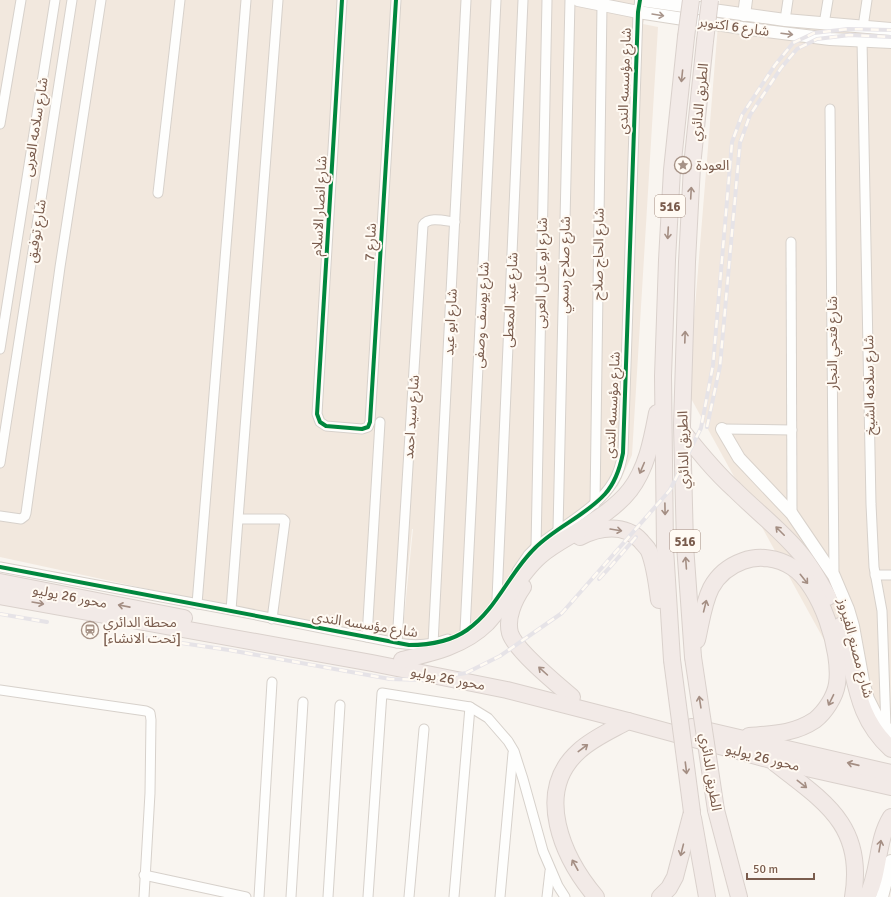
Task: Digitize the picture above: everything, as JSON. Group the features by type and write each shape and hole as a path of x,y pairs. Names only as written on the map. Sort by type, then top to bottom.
{"highway":[{"name":"الطريق الدائري","path":"691,0 672,170 663,376 659,429 672,660 692,812 707,897"},
{"name":"الطريق الدائري","path":"710,0 692,166 687,262 682,428 685,545 693,657 716,810 731,897"},
{"path":"682,428 707,462 783,534 801,554 817,577 841,628 849,655 859,700 864,713 878,736 891,750"},
{"path":"402,660 434,652 475,633 487,622 516,582 539,556 609,510 629,491 642,469 659,429"},
{"path":"572,697 533,663 519,647 510,634 509,618 520,590 539,567 567,544 599,529 607,528 626,531 635,535 648,550 654,569 672,660"},
{"path":"693,657 706,601 712,587 721,574 733,565 748,559 764,558 779,560 793,567 804,578 815,594 823,611 835,648 838,666 837,686 829,704 817,719 800,729 781,733 732,737"},
{"name":"محور 26 يوليو","path":"0,582 402,660 572,697 732,737 891,773"},
{"name":"محور 26 يوليو","path":"0,596 372,663 507,690 771,760 891,787"},
{"path":"596,897 582,878 568,852 558,825 555,808 555,792 560,776 568,762 579,750 628,721"},
{"path":"771,760 827,804 842,825 851,845 854,862 855,879 853,897"},
{"path":"716,810 739,897"},
{"path":"660,897 670,888 675,877 692,812"},
{"path":"867,897 876,872 882,834 891,817"}],"street":[{"path":"0,124 21,0"},
{"name":"شارع سلامه العربى","path":"0,349 56,0"},
{"name":"شارع توفيق","path":"0,463 72,0"},
{"path":"0,516 18,519 24,518 25,516 60,267 101,0"},
{"path":"158,193 180,0"},
{"path":"197,604 246,0"},
{"path":"231,610 278,0"},
{"name":"شارع انصار الاسلام","path":"318,414 342,0"},
{"name":"شارع 7","path":"318,414 320,422 326,426 365,429 370,425 396,0"},
{"name":"شارع ابو عيد","path":"433,644 466,0"},
{"name":"شارع يوسف وصفى","path":"466,631 496,0"},
{"name":"شارع عبد المعطى","path":"497,599 523,0"},
{"name":"شارع ابو عادل العربى","path":"536,547 547,0"},
{"name":"شارع صلاح رسمي","path":"558,530 570,0"},
{"name":"شارع 6 اكتوبر","path":"578,0 602,5 640,4 824,24 891,29"},
{"path":"744,15 746,0"},
{"path":"785,20 788,0"},
{"path":"824,24 828,0"},
{"path":"863,27 867,0"},
{"name":"شارع مؤسسه الندى","path":"0,567 409,645 433,644 455,636 466,631 483,617 528,555 536,547 595,504 606,494 620,468 623,453 640,4"},
{"name":"شارع 6 اكتوبر","path":"640,4 742,28 830,39 891,42"},
{"name":"شارع الحاج صلاح","path":"595,504 602,5"},
{"name":"شارع سلامه الشيخ","path":"862,40 873,551 875,575 882,611 889,731"},
{"name":"شارع فتحي النجار","path":"830,110 834,576"},
{"name":"شارع سيد احمد","path":"397,643 423,225 425,222 430,220 455,222"},
{"path":"791,242 792,514"},
{"path":"367,637 380,422"},
{"path":"722,429 792,430"},
{"name":"شارع مصنع الفيروز","path":"722,429 739,458 792,514 834,576 850,614 868,699 876,715 889,731"},
{"path":"239,519 283,519 285,521 272,619"},
{"path":"875,575 891,575"},
{"path":"259,897 272,682"},
{"path":"0,690 146,710 150,713 150,793 144,875 144,897"},
{"path":"368,897 382,693 470,707 488,718 508,741 514,751 550,870 565,897"},
{"path":"291,897 303,702"},
{"path":"328,897 340,705"},
{"path":"454,897 470,707"},
{"path":"409,897 424,729"},
{"path":"500,897 514,751"},
{"path":"882,897 891,861"},
{"path":"547,897 550,870"},
{"path":"144,875 246,897"}],"shaded area":[{"path":"0,0 649,0 643,24 658,27 632,455 618,486 597,505 516,570 480,622 440,646 401,644 0,557","holes":["413,529 403,628 402,627"]},
{"path":"720,0 891,0 891,726 861,707 688,393"}],"railway":[{"path":"134,636 229,650 390,679 424,680 466,673 500,656 562,613 670,490 701,428 713,365 732,142 742,115 775,65 793,43 814,33 848,29 891,30"},
{"path":"707,427 720,366 740,143 750,115 781,68 797,49 817,39 850,35 891,37"},
{"path":"599,579 636,537"},
{"path":"0,614 47,622"}],"cycle path":[{"path":"342,0 317,414 320,422 326,426 362,429 368,427 370,422 396,0"},
{"path":"0,567 409,645 447,640 467,630 487,612 518,568 535,548 597,502 609,490 617,475 623,453 638,12 640,0"}],"place":[{"name":"العودة","path":"683,165"},
{"name":"محطة الدائري [تحت الانشاء]","path":"90,630"}]}
